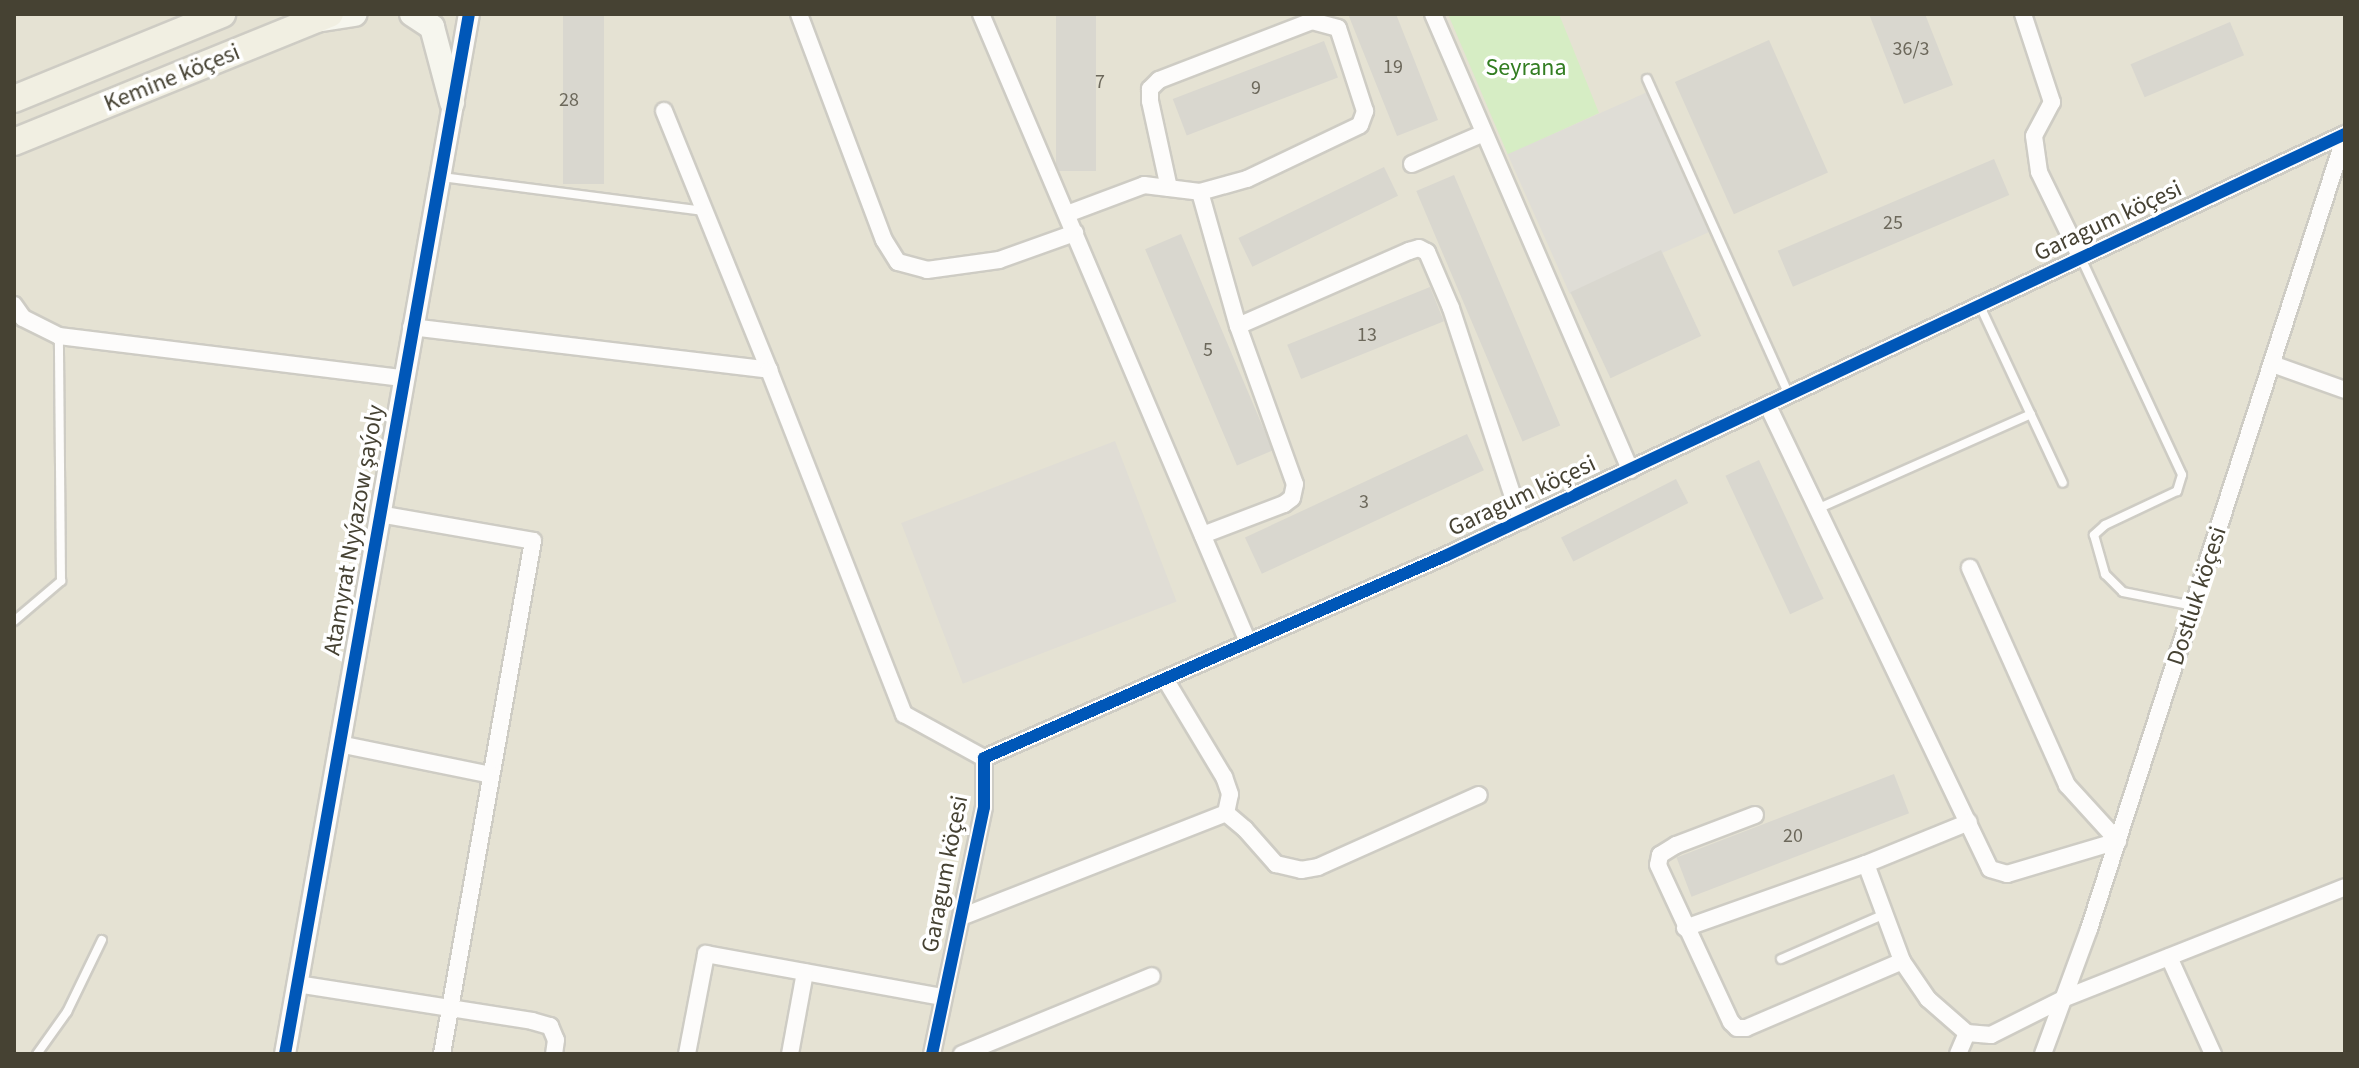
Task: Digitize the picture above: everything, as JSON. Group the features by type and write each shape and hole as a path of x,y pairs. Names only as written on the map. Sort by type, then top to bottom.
{"main road":[{"name":"Kemine köçesi","path":"14,99 222,14"},
{"path":"323,17 355,14"},
{"path":"412,14 432,27 452,102"},
{"name":"Kemine köçesi","path":"14,142 323,17"}],"street":[{"name":"Atamyrat Nyýazow şaýoly","path":"285,1054 437,177 469,14"},
{"path":"799,14 884,240 898,262 927,270 999,260 1075,233"},
{"path":"981,14 1248,642"},
{"path":"1433,14 1630,470"},
{"path":"2023,14 2052,102 2034,136 2039,172 2081,258"},
{"path":"1067,214 1144,185 1200,192 1247,179 1360,125 1365,111 1338,28 1312,21 1159,80 1150,89 1150,101 1169,188"},
{"path":"664,111 904,714 984,758"},
{"path":"1412,164 1484,133"},
{"name":"Garagum köçesi","path":"932,1054 984,807 984,758 1521,521 1768,406 1788,393 2345,135"},
{"name":"Dostluk köçesi","path":"2043,1054 2118,841 2345,135"},
{"path":"1200,192 1238,326 1289,461 1295,492 1292,498 1270,511 1203,535"},
{"path":"1238,326 1409,251 1419,248 1427,252 1480,389 1521,521"},
{"path":"14,305 23,318 59,336 402,378"},
{"path":"411,327 769,370"},
{"path":"2272,364 2345,390"},
{"path":"1768,406 1990,869 2007,874 2118,841 2067,785 1970,568"},
{"path":"379,514 533,541 442,1054"},
{"path":"1165,679 1224,777 1230,794 1226,813"},
{"path":"339,744 491,775"},
{"path":"1226,813 1276,864 1301,870 1318,867 1479,795"},
{"path":"961,917 1226,813"},
{"path":"1755,815 1676,845 1660,855 1658,865 1662,880 1720,1002 1737,1028 1746,1028 1902,961"},
{"path":"1685,928 1866,864 1969,822"},
{"path":"1866,864 1902,961 1928,999 1967,1033 1991,1035 2065,998 2345,887"},
{"path":"687,1054 706,954 943,997"},
{"path":"2169,957 2213,1054"},
{"path":"790,1054 805,972"},
{"path":"962,1054 1152,976"},
{"path":"297,984 550,1026 556,1040 554,1054"},
{"path":"1958,1054 1967,1033"}],"lane":[{"path":"1647,79 1788,393"},
{"path":"437,177 704,211"},
{"path":"2081,258 2182,475 2177,491 2105,525 2094,535 2105,574 2123,592 2194,606"},
{"path":"1979,305 2063,483"},
{"path":"14,621 61,581 59,336"},
{"path":"1817,509 2031,414"},
{"path":"1781,959 1885,914"},
{"path":"37,1054 67,1012 102,940"}],"shaded area":[{"path":"14,14 2345,14 2345,1054 14,1054"},
{"path":"1652,90 1714,230 1570,294 1508,154"},
{"path":"1115,441 1177,602 963,684 901,523"}],"green space":[{"name":"Seyrana","path":"1448,14 1559,14 1599,113 1508,155"}],"building":[{"path":"563,14 604,14 604,184 563,184"},
{"path":"1056,14 1096,14 1096,171 1056,171"},
{"path":"1348,14 1396,14 1438,120 1397,136"},
{"path":"1869,14 1925,14 1953,85 1904,104"},
{"path":"2230,22 2244,55 2145,97 2131,64"},
{"path":"1769,40 1828,172 1734,214 1675,82"},
{"path":"1324,41 1338,77 1187,135 1173,99"},
{"path":"1994,159 2009,195 1793,287 1778,251"},
{"path":"1384,167 1398,196 1252,267 1238,238"},
{"path":"1454,175 1560,425 1523,441 1416,191"},
{"path":"1181,234 1273,450 1237,466 1145,249"},
{"path":"1661,250 1701,336 1611,378 1570,292"},
{"path":"1430,287 1444,321 1301,379 1287,345"},
{"path":"1467,434 1484,470 1262,574 1245,538"},
{"path":"1759,460 1824,599 1790,614 1725,476"},
{"path":"1676,479 1688,503 1573,562 1561,538"},
{"path":"1894,774 1909,813 1692,897 1676,857"}],"cycle path":[{"path":"285,1054 469,14"},
{"path":"932,1054 984,807 984,758 1445,556 2345,134"}]}
